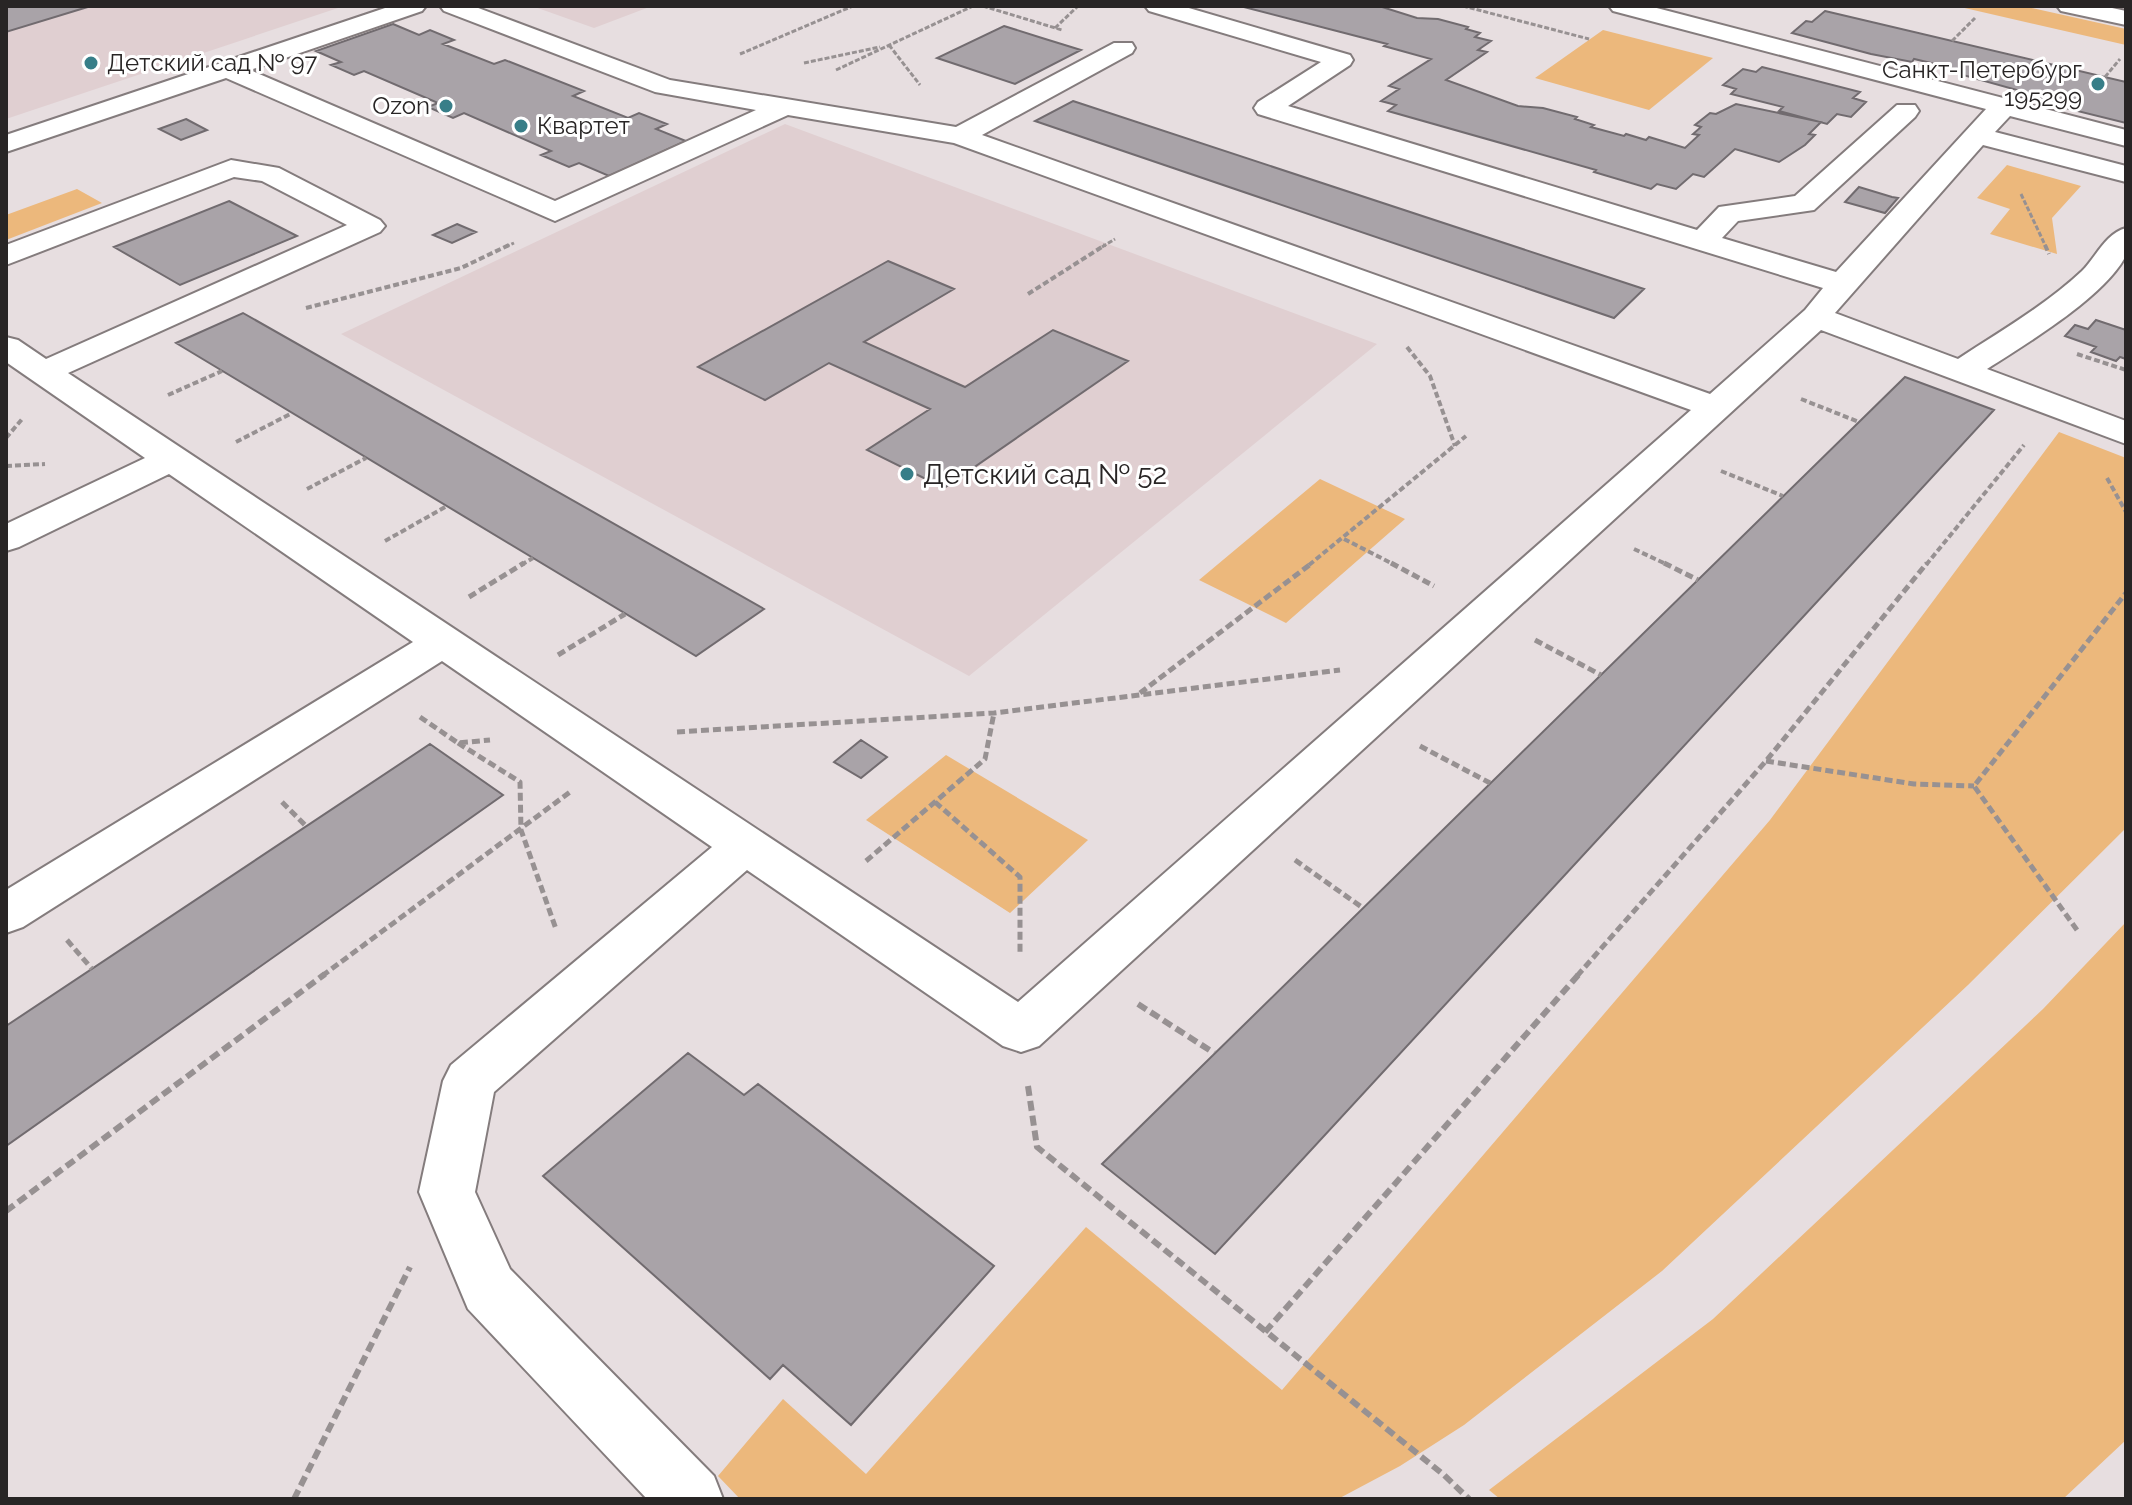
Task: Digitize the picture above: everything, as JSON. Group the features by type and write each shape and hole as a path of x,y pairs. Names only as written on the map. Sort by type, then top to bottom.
{"main road":[{"path":"6,144 414,6"},
{"path":"452,6 664,87 960,136 1715,407"},
{"path":"1157,6 1341,60 1267,108 1842,284"},
{"path":"1621,6 1710,16 2004,106 2126,138"},
{"path":"2069,6 2126,18"},
{"path":"960,136 1123,48"},
{"path":"227,69 555,212 787,106"},
{"path":"6,347 506,687 1021,1031 1816,317 1842,284 2004,106"},
{"path":"1703,241 1729,213 1804,204 1906,111"},
{"path":"1978,136 2126,174"},
{"path":"6,256 231,168 269,174 380,222 43,372"},
{"path":"1960,372 2019,334 2092,278 2126,237"},
{"path":"1816,317 2126,433"},
{"path":"6,539 171,459"},
{"path":"6,914 432,635"},
{"path":"691,1499 489,1289 447,1192 470,1081 745,845"}],"path":[{"path":"664,87 853,6"},
{"path":"889,45 973,6"},
{"path":"983,6 1123,48"},
{"path":"1055,28 1078,6"},
{"path":"1463,6 1590,39"},
{"path":"1952,41 1975,18"},
{"path":"2105,77 2126,53"},
{"path":"1978,136 2012,173 2052,260 2092,278"},
{"path":"1107,231 1121,236"},
{"path":"298,310 461,268 518,241"},
{"path":"1028,294 1108,244"},
{"path":"1399,338 1430,376 1455,446"},
{"path":"1265,1332 1766,761 2055,407"},
{"path":"1139,693 1344,539 1466,436"},
{"path":"1667,450 1783,496"},
{"path":"336,569 447,506"},
{"path":"1585,524 1698,580"},
{"path":"432,635 533,558"},
{"path":"1974,786 2126,593"},
{"path":"506,687 625,614"},
{"path":"666,733 994,713 1139,693 1432,660"},
{"path":"822,897 985,759 994,713"},
{"path":"1367,718 1490,783"},
{"path":"458,743 520,782 521,830 578,988"},
{"path":"6,1211 614,758"},
{"path":"1766,761 1914,784 1974,786"},
{"path":"1974,786 2077,930"},
{"path":"935,802 1020,877 1021,1031 1037,1147 1469,1499"},
{"path":"1248,826 1363,908"},
{"path":"1088,971 1214,1053"},
{"path":"294,1499 447,1192"}],"shaded area":[{"name":"Детский сад № 97","path":"6,6 344,6 6,119"},
{"path":"532,6 652,6 594,28"},
{"path":"1956,6 2023,6 2126,29 2126,45"},
{"path":"1603,30 1713,58 1649,110 1535,78"},
{"name":"Детский сад № 52","path":"785,124 1377,344 969,676 341,334"},
{"path":"2007,165 2081,186 2052,218 2057,254 1990,234 2010,209 1977,198"},
{"path":"77,189 102,203 6,240 6,215"},
{"path":"2059,432 2126,458 2126,828 1968,985 1662,1271 1464,1425 1400,1466 1338,1499 740,1499 718,1476 783,1399 866,1474 1086,1227 1282,1390 1770,820"},
{"path":"1320,479 1405,519 1286,623 1199,580"},
{"path":"946,755 1088,840 1010,913 866,820"},
{"path":"2126,922 2126,1440 2063,1499 1500,1499 1489,1490 1713,1319 2043,1009"}],"building":[{"path":"6,6 91,6 6,32"},
{"path":"1240,6 1379,6 1417,18 1438,19 1468,27 1466,29 1480,33 1475,37 1491,41 1478,50 1487,52 1446,80 1518,106 1543,108 1577,117 1575,119 1594,125 1591,127 1624,136 1646,140 1649,137 1685,148 1699,135 1693,134 1701,127 1695,125 1710,113 1716,114 1736,104 1821,122 1809,134 1815,135 1805,145 1779,162 1735,149 1704,177 1693,174 1676,189 1657,184 1651,189 1594,172 1596,170 1388,111 1396,105 1381,101 1399,89 1389,86 1431,59 1384,46 1387,44"},
{"path":"1825,11 2126,82 2126,123 2013,95 2017,90 1945,70 1948,67 1871,54 1792,33"},
{"path":"393,24 419,35 430,30 454,40 443,44 494,64 505,60 584,91 573,96 628,118 639,113 667,124 656,129 686,141 609,176 579,163 569,167 541,155 551,151 464,113 453,118 428,107 438,103 364,71 354,75 331,65 341,62 316,51"},
{"path":"1004,26 1081,50 1015,84 937,58"},
{"path":"1762,67 1860,92 1853,98 1866,102 1851,117 1837,114 1827,124 1779,111 1783,107 1731,94 1736,89 1723,85 1743,69 1756,72"},
{"path":"1073,101 1644,289 1614,318 1035,121"},
{"path":"186,119 207,130 181,140 159,129"},
{"path":"1859,187 1898,198 1885,213 1845,202"},
{"path":"229,201 297,236 180,285 114,247"},
{"path":"457,224 476,232 452,243 433,235"},
{"path":"888,261 954,289 864,342 965,387 1053,330 1128,361 944,488 867,450 930,409 829,363 765,400 698,367"},
{"path":"243,313 764,609 696,656 176,343"},
{"path":"2096,320 2126,330 2126,359 2120,357 2116,361 2091,352 2096,347 2065,336 2075,325 2088,329"},
{"path":"1905,377 1994,410 1215,1254 1102,1164"},
{"path":"861,740 887,757 861,778 834,762"},
{"path":"430,744 503,795 6,1146 6,1026"},
{"path":"688,1053 744,1095 758,1084 994,1266 851,1425 783,1365 770,1379 543,1176"}],"place":[{"name":"Детский сад № 97","path":"91,63"},
{"name":"Санкт-Петербург 195299","path":"2098,84"},
{"name":"Ozon","path":"446,106"},
{"name":"Квартет","path":"521,126"},
{"name":"Детский сад № 52","path":"907,474"}]}
